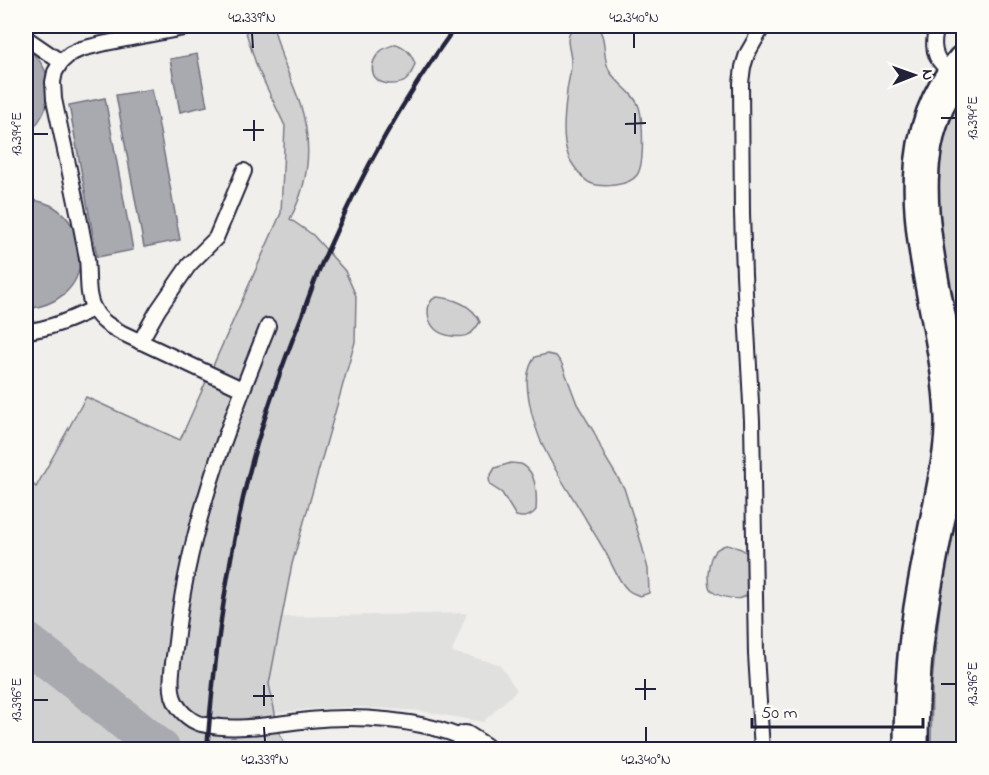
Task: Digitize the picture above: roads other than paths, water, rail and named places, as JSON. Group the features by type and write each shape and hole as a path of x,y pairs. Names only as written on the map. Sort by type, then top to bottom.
{"main road":[{"path":"911,750 914,654 949,462 952,426 948,377 922,227 922,177 924,153 935,110 959,67"}],"lane":[{"path":"194,26 81,49 70,54 55,72 54,99 87,259 93,309 100,318 122,333 242,389"},
{"path":"762,750 756,654 752,420 744,275 741,82 747,54 763,26"},
{"path":"939,26 934,39 936,54 942,64 959,67"},
{"path":"26,38 61,62"},
{"path":"140,342 189,264 216,238 244,171"},
{"path":"26,331 47,328 93,309"},
{"path":"268,326 242,389 205,498 187,572 172,676 172,687 177,706 191,720 200,724 221,727 334,718 362,719 417,725 454,734 473,744"}],"waterway":[{"path":"26,642 161,750"}],"railway":[{"path":"207,750 217,648 233,547 253,459 272,396 317,276 354,194 385,136 419,80 456,26"}]}
